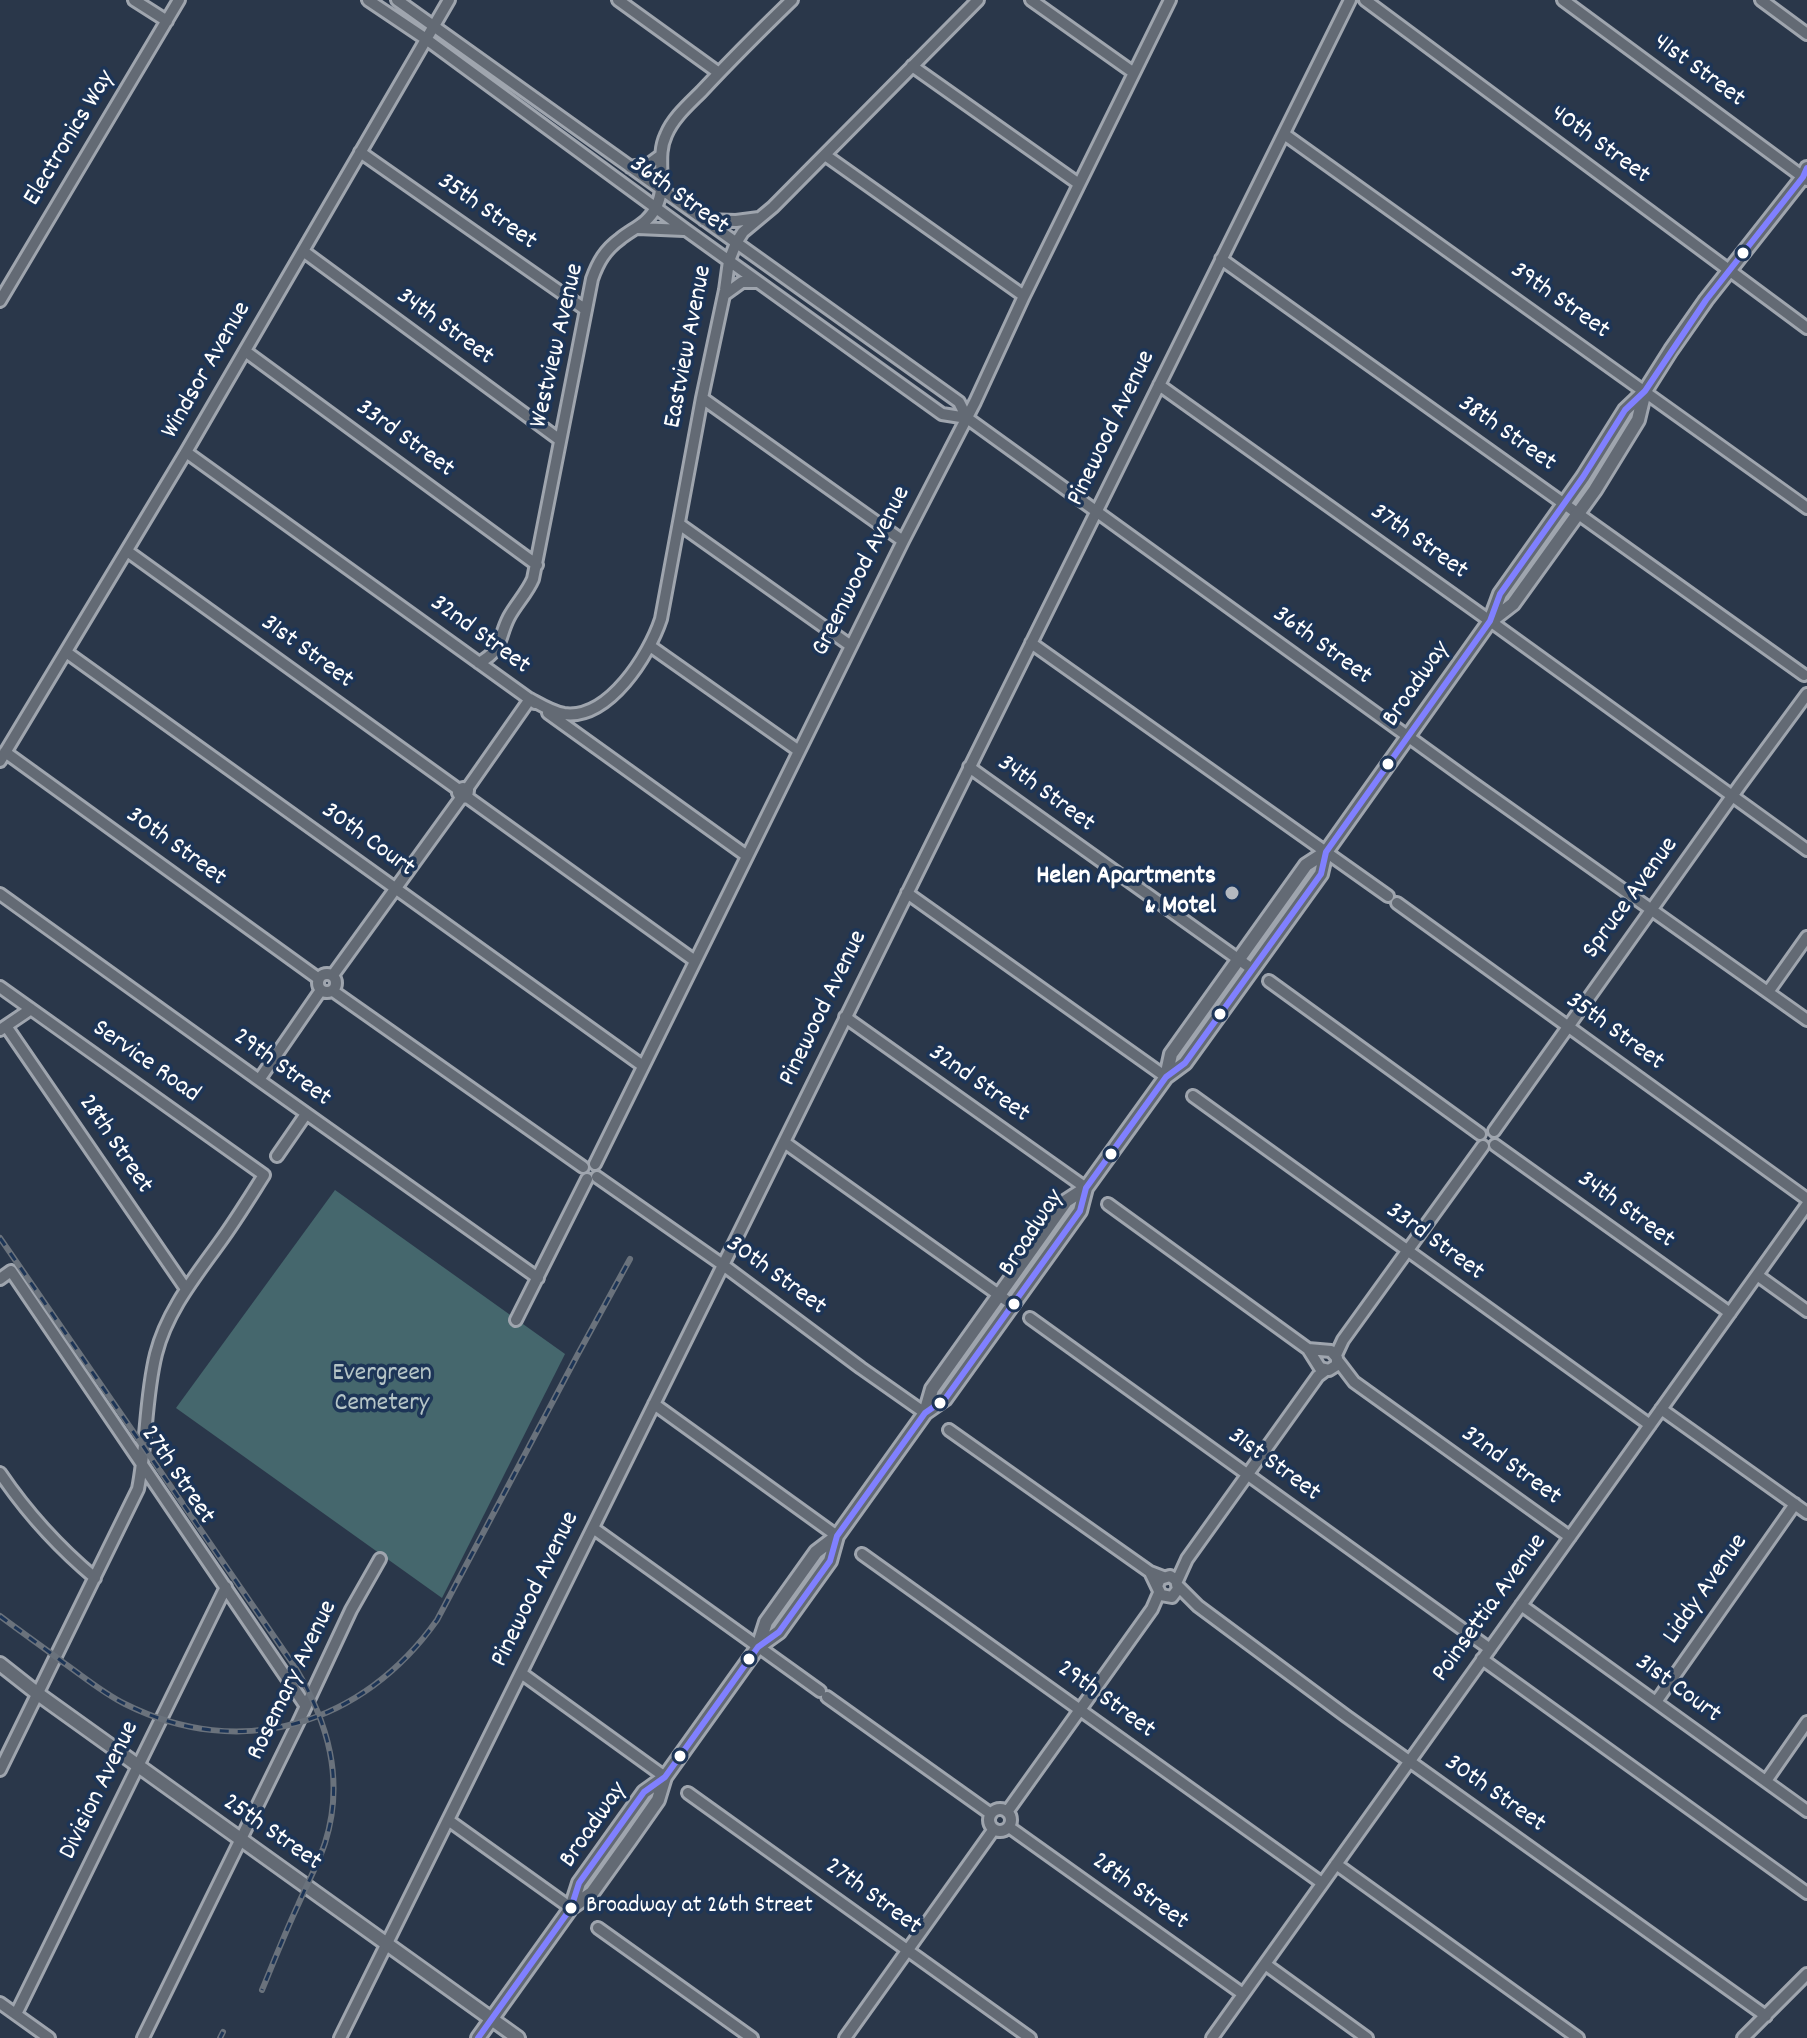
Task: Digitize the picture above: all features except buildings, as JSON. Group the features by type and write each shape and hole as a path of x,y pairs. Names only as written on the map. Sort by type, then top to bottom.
{"main road":[{"name":"Broadway","path":"1166,1077 1171,1054 1306,865 1326,852 1409,737 1490,621 1500,594 1625,410 1645,391 1685,328 1806,175"},
{"name":"Broadway","path":"1490,621 1513,604 1579,514 1638,420 1645,391"},
{"name":"Broadway","path":"925,1413 945,1399 1013,1305 1080,1211 1086,1188 1166,1077 1185,1063 1321,874 1326,852"},
{"name":"Broadway","path":"478,2038 571,1908 592,1893 630,1840 658,1800 665,1777 758,1647 766,1622 816,1552 837,1536 925,1413 932,1389 1066,1201 1086,1188"},
{"name":"25th Street","path":"0,1664 518,2038"}],"street":[{"path":"134,0 167,21"},
{"name":"Electronics Way","path":"0,301 179,0"},
{"name":"36th Street","path":"368,0 942,414 967,418 1807,1020"},
{"name":"36th Street","path":"397,0 959,402 967,418"},
{"name":"Windsor Avenue","path":"2,756 186,452 449,0"},
{"path":"618,0 719,73"},
{"name":"Westview Avenue","path":"479,663 497,649 509,618 530,585 537,565 597,264 607,250 638,228 656,208 662,190 660,156 670,127 792,0"},
{"name":"Eastview Avenue","path":"530,699 564,714 595,708 614,695 650,646 661,619 729,261 743,232 825,155 978,0"},
{"path":"1031,0 1134,73"},
{"name":"Greenwood Avenue","path":"589,1165 643,1066 967,418 1170,0"},
{"name":"Pinewood Avenue","path":"340,2038 1350,0"},
{"name":"40th Street","path":"1365,0 1807,328"},
{"name":"41st Street","path":"1563,0 1806,175"},
{"path":"1761,0 1807,34"},
{"path":"912,66 1079,184"},
{"name":"39th Street","path":"1284,134 1807,508"},
{"name":"35th Street","path":"360,152 586,310"},
{"path":"825,155 1024,296"},
{"path":"630,167 649,164 660,156"},
{"path":"704,220 736,221 761,217"},
{"path":"638,228 686,230"},
{"name":"34th Street","path":"303,251 560,440"},
{"name":"38th Street","path":"1221,259 1806,673"},
{"path":"724,295 742,282 758,282"},
{"name":"33rd Street","path":"245,351 537,565"},
{"name":"37th Street","path":"1159,385 1807,850"},
{"path":"702,398 903,541"},
{"name":"32nd Street","path":"186,452 747,856"},
{"path":"679,524 851,646"},
{"name":"31st Street","path":"127,551 695,961"},
{"name":"35th Street","path":"1031,643 1807,1199"},
{"path":"650,646 799,751"},
{"name":"30th Court","path":"66,652 643,1066"},
{"path":"1806,673 1803,682 1807,691"},
{"name":"Spruce Avenue","path":"1486,1142 1498,1138 1494,1131 1807,691"},
{"path":"259,1080 324,987 337,983 333,975 530,699"},
{"name":"30th Street","path":"2,756 324,987 589,1165"},
{"name":"34th Street","path":"969,767 1252,969"},
{"path":"907,893 1166,1077"},
{"name":"29th Street","path":"0,894 538,1278"},
{"path":"1768,992 1807,937"},
{"name":"34th Street","path":"1269,981 1486,1142 1730,1313"},
{"name":"Service Road","path":"0,987 264,1175 239,1216 186,1289"},
{"path":"3,1028 31,1009"},
{"name":"32nd Street","path":"845,1017 1086,1188"},
{"name":"28th Street","path":"3,1028 186,1289"},
{"name":"33rd Street","path":"1193,1096 1650,1425"},
{"path":"277,1156 306,1114"},
{"path":"784,1142 1013,1305"},
{"path":"1007,1812 1486,1142"},
{"path":"516,1320 592,1178 583,1175 589,1165"},
{"name":"30th Street","path":"592,1178 723,1265 925,1413"},
{"name":"32nd Street","path":"1108,1204 1570,1537"},
{"name":"Poinsettia Avenue","path":"1212,2038 1807,1205"},
{"name":"27th Street","path":"0,1279 11,1271 305,1705"},
{"path":"1757,1275 1807,1311"},
{"path":"0,1770 138,1489 156,1352 186,1289"},
{"name":"31st Street","path":"1030,1318 1490,1649"},
{"path":"654,1404 837,1536"},
{"path":"1661,1409 1807,1513"},
{"name":"30th Street","path":"949,1430 1766,2016"},
{"path":"0,1473 54,1542 95,1578"},
{"name":"Liddy Avenue","path":"1656,1702 1795,1504"},
{"path":"593,1528 991,1814"},
{"name":"29th Street","path":"862,1554 1322,1883"},
{"name":"Rosemary Avenue","path":"143,2038 351,1610 380,1559"},
{"name":"Division Avenue","path":"16,2014 226,1587"},
{"name":"31st Court","path":"1521,1605 1807,1811"},
{"path":"1482,1659 1807,1893"},
{"path":"521,1673 665,1777"},
{"path":"1766,1781 1805,1728"},
{"name":"27th Street","path":"688,1793 1030,2038"},
{"path":"991,1814 997,1810 1007,1812"},
{"path":"991,1814 990,1824 1000,1831 1009,1827 1011,1820 1007,1812"},
{"path":"448,1820 571,1908"},
{"name":"28th Street","path":"1009,1827 1243,1994"},
{"path":"845,2038 994,1829"},
{"path":"1336,1864 1578,2038"},
{"path":"598,1928 752,2038"},
{"path":"1265,1964 1367,2038"},
{"path":"1743,2038 1807,1974"},
{"path":"0,2003 49,2038"},
{"path":"28,2038 35,2028"}],"green space":[{"name":"Evergreen Cemetery","path":"335,1190 565,1354 442,1598 176,1408"}],"railway":[{"path":"0,1238 295,1667 324,1730 333,1774 331,1820 319,1859 262,1990"},
{"path":"0,1616 109,1695 169,1721 212,1730 255,1731 297,1723 336,1708 373,1686 407,1656 437,1620 630,1259"},
{"path":"220,2038 223,2032"}],"transit line":[{"path":"478,2038 571,1908 579,1883 644,1792 665,1777 758,1647 779,1632 830,1561 837,1536 925,1413 945,1399 1080,1211 1086,1188 1166,1077 1185,1063 1321,874 1326,852 1490,621 1500,594 1583,477 1625,410 1645,391 1706,300 1807,168"}],"place":[{"name":"Helen Apartments & Motel","path":"1232,893"},
{"name":"Broadway at 26th Street","path":"571,1908"}]}
